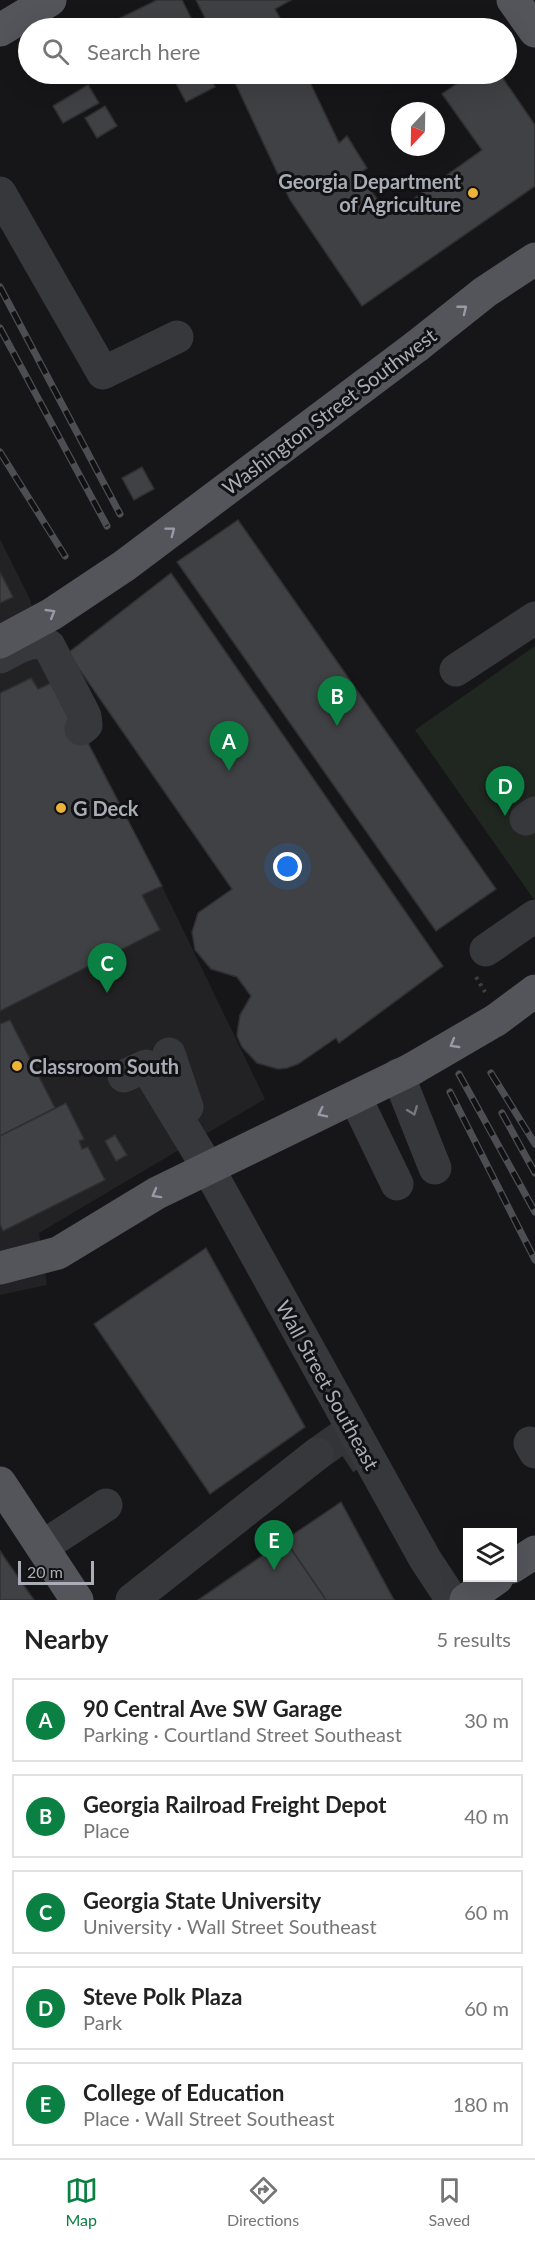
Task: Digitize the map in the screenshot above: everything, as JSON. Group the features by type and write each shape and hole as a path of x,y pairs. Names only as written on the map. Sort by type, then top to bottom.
{"main road":[{"path":"20,18 50,0"},
{"path":"513,0 535,31"},
{"path":"0,30 18,19"},
{"name":"Washington Street Southwest","path":"0,642 52,614 124,566 417,346 485,291 535,259"},
{"path":"0,1268 58,1253 156,1193 405,1072 496,1020 535,991"},
{"path":"0,1483 77,1600"},
{"path":"517,1564 535,1552"},
{"path":"466,1600 491,1582"}],"street":[{"path":"0,193 103,373 177,337"},
{"path":"456,670 529,633"},
{"path":"0,657 32,641 40,641 49,646 85,716 86,724 81,729"},
{"path":"486,950 535,916"},
{"name":"Wall Street Southeast","path":"146,1066 208,1168 420,1549 452,1600"},
{"path":"405,1072 435,1168"},
{"path":"355,1097 397,1184"},
{"path":"132,1600 317,1454"},
{"path":"42,1547 106,1505"}],"shaded area":[{"path":"0,539 29,597 56,681 162,886 265,1099 39,1233 47,1285 0,1295"},
{"path":"535,646 535,901 415,730"}],"building":[{"path":"157,0 182,0 191,18 120,18"},
{"path":"196,0 291,0 275,9 280,18 205,18"},
{"path":"176,84 213,84 215,87 186,102"},
{"name":"Georgia Department of Agriculture","path":"236,84 311,84 339,143 347,136 367,168 359,174 382,206 386,204 389,209 396,203 399,209 482,150 442,94 456,84 507,84 535,125 535,186 362,306 290,200"},
{"path":"88,85 99,103 63,123 53,106"},
{"path":"105,106 117,126 97,138 85,118"},
{"path":"142,467 154,489 134,500 122,478"},
{"path":"238,520 496,889 436,931 177,562"},
{"path":"0,572 13,597 0,603"},
{"path":"171,573 443,966 339,1043 336,1038 298,1064 287,1068 278,1069 257,1063 242,1047 237,1036 240,1015 251,996 237,977 211,969 195,950 192,932 198,913 232,889 68,653"},
{"name":"G Deck","path":"31,678 38,689 56,681 162,886 142,895 160,930 0,1011 0,693"},
{"name":"Classroom South","path":"10,1020 55,1108 0,1136 0,1024"},
{"path":"66,1103 84,1139 79,1141 82,1149 88,1147 105,1180 3,1231 0,1224 0,1136"},
{"path":"115,1135 127,1155 116,1161 105,1141"},
{"path":"206,1248 305,1427 210,1494 94,1324"},
{"path":"341,1502 394,1600 326,1600 285,1540"},
{"path":"285,1540 326,1600 198,1600"},
{"path":"0,1551 34,1600 0,1600"}],"tunnel":[{"path":"317,1454 347,1433 367,1463"}],"railway":[{"path":"0,287 120,514"},
{"path":"0,328 107,526"},
{"path":"0,452 65,556"},
{"path":"491,1073 535,1144"},
{"path":"459,1074 535,1212"},
{"path":"450,1092 535,1260"},
{"path":"502,1113 535,1173"}],"place":[{"name":"Georgia Department of Agriculture","path":"473,193"},
{"name":"Georgia Railroad Freight Depot","path":"337,726"},
{"name":"90 Central Ave SW Garage","path":"229,771"},
{"name":"G Deck","path":"61,808"},
{"name":"Steve Polk Plaza","path":"505,816"},
{"name":"Georgia State University","path":"107,993"},
{"name":"Classroom South","path":"17,1066"},
{"name":"College of Education","path":"274,1570"}]}
